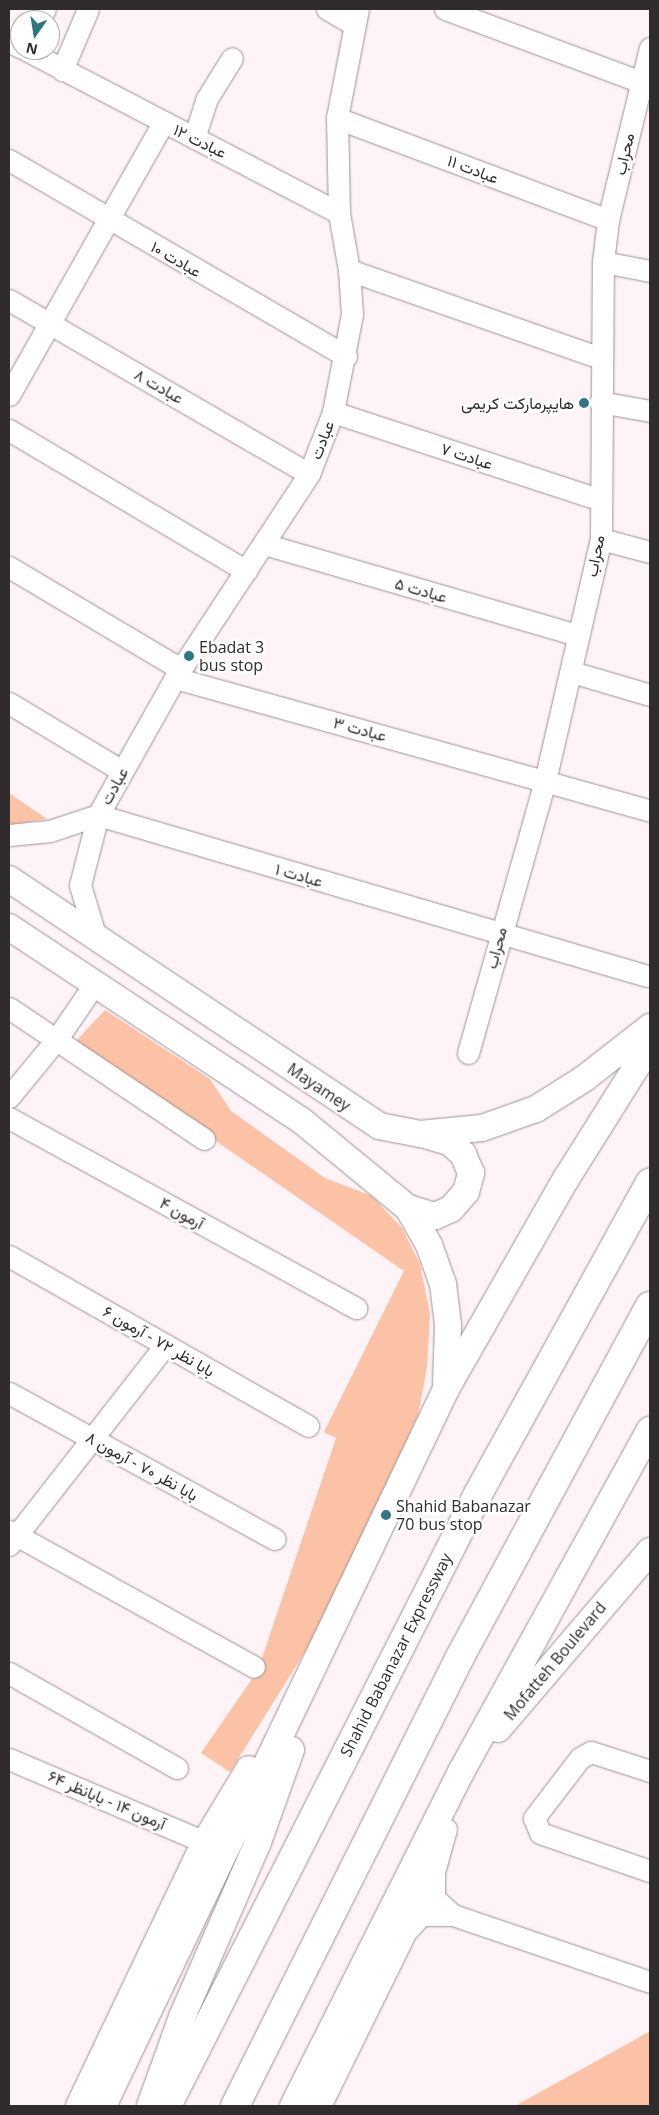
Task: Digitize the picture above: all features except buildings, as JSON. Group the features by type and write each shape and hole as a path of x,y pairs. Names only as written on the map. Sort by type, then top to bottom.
{"highway":[{"name":"Shahid Babanazar Expressway","path":"167,2106 478,1494 650,1182"},
{"path":"235,2106 460,1657 650,1306"}],"main road":[{"name":"Mayamey","path":"9,879 371,1121 420,1134 482,1128 536,1109 585,1078 650,1027"},
{"path":"9,927 302,1121 408,1208 429,1245 443,1284 448,1325 446,1389"},
{"path":"103,2106 446,1389 566,1179 650,1045"},
{"path":"408,1208 435,1216 451,1209 466,1192 471,1172 464,1154 449,1142 420,1134"},
{"path":"293,2106 461,1772 650,1430"},
{"path":"617,1490 650,1470"},
{"name":"Mofatteh Boulevard","path":"461,1772 650,1551"},
{"path":"79,2106 206,1842 339,1612"},
{"path":"150,2106 182,2016 258,1842 339,1612"},
{"path":"318,2106 401,1936 446,1829 461,1772"}],"street":[{"path":"62,70 88,9"},
{"path":"327,9 356,17"},
{"path":"445,9 641,82"},
{"name":"عبادت","path":"96,938 80,885 98,815 178,674 309,474 333,412 346,356 352,314 350,270 339,213 338,118 356,17"},
{"name":"محراب","path":"468,1053 500,934 545,781 572,672 578,635 601,539 600,358 603,262 608,220 641,127 641,82 650,48"},
{"path":"194,138 206,100 232,58"},
{"name":"عبادت ۱۲","path":"44,60 162,123 339,213"},
{"name":"عبادت ۱۱","path":"338,118 608,220"},
{"path":"9,395 52,323 106,219 162,123"},
{"name":"عبادت ۱۰","path":"9,160 106,219 346,356"},
{"path":"603,262 650,271"},
{"path":"350,270 600,358"},
{"name":"عبادت ۸","path":"9,300 52,323 309,474"},
{"path":"600,402 650,411"},
{"name":"عبادت ۷","path":"333,412 600,500"},
{"path":"9,430 246,571"},
{"path":"601,539 650,552"},
{"name":"عبادت ۵","path":"264,544 578,635"},
{"name":"عبادت ۳","path":"9,566 178,674 650,811"},
{"path":"572,672 650,695"},
{"path":"9,703 122,772"},
{"path":"9,835 50,832 98,815"},
{"name":"عبادت ۱","path":"98,815 647,976"},
{"path":"9,1097 56,1040 94,983"},
{"path":"9,1008 204,1139"},
{"name":"آرمون ۴","path":"9,1118 356,1308"},
{"name":"بابا نظر ۷۲ - آرمون ۶","path":"9,1256 308,1426"},
{"path":"165,1345 11,1537 254,1667"},
{"name":"بابا نظر ۷۰ - آرمون ۸","path":"9,1393 275,1539"},
{"path":"9,1673 177,1768"},
{"path":"650,1771 591,1752 580,1758 534,1818 540,1833 650,1871"},
{"name":"آرمون ۱۴ - بابانظر ۶۴","path":"9,1758 206,1842"},
{"path":"446,1829 434,1872 434,1898 453,1915"},
{"path":"401,1936 421,1916 453,1915 650,1982"}],"shaded area":[{"path":"9,793 47,819 9,825"},
{"path":"105,1010 210,1079 231,1111 325,1178 372,1196 402,1228 420,1264 430,1314 427,1367 418,1415 326,1618 230,1772 201,1753 258,1670 336,1438 324,1432 404,1271 74,1043"},
{"path":"650,2031 650,2106 515,2106 638,2038"}],"place":[{"name":"هایپرمارکت کریمی","path":"584,403"},
{"name":"Ebadat 3 bus stop","path":"189,656"},
{"name":"Shahid Babanazar 70 bus stop","path":"386,1515"}]}
